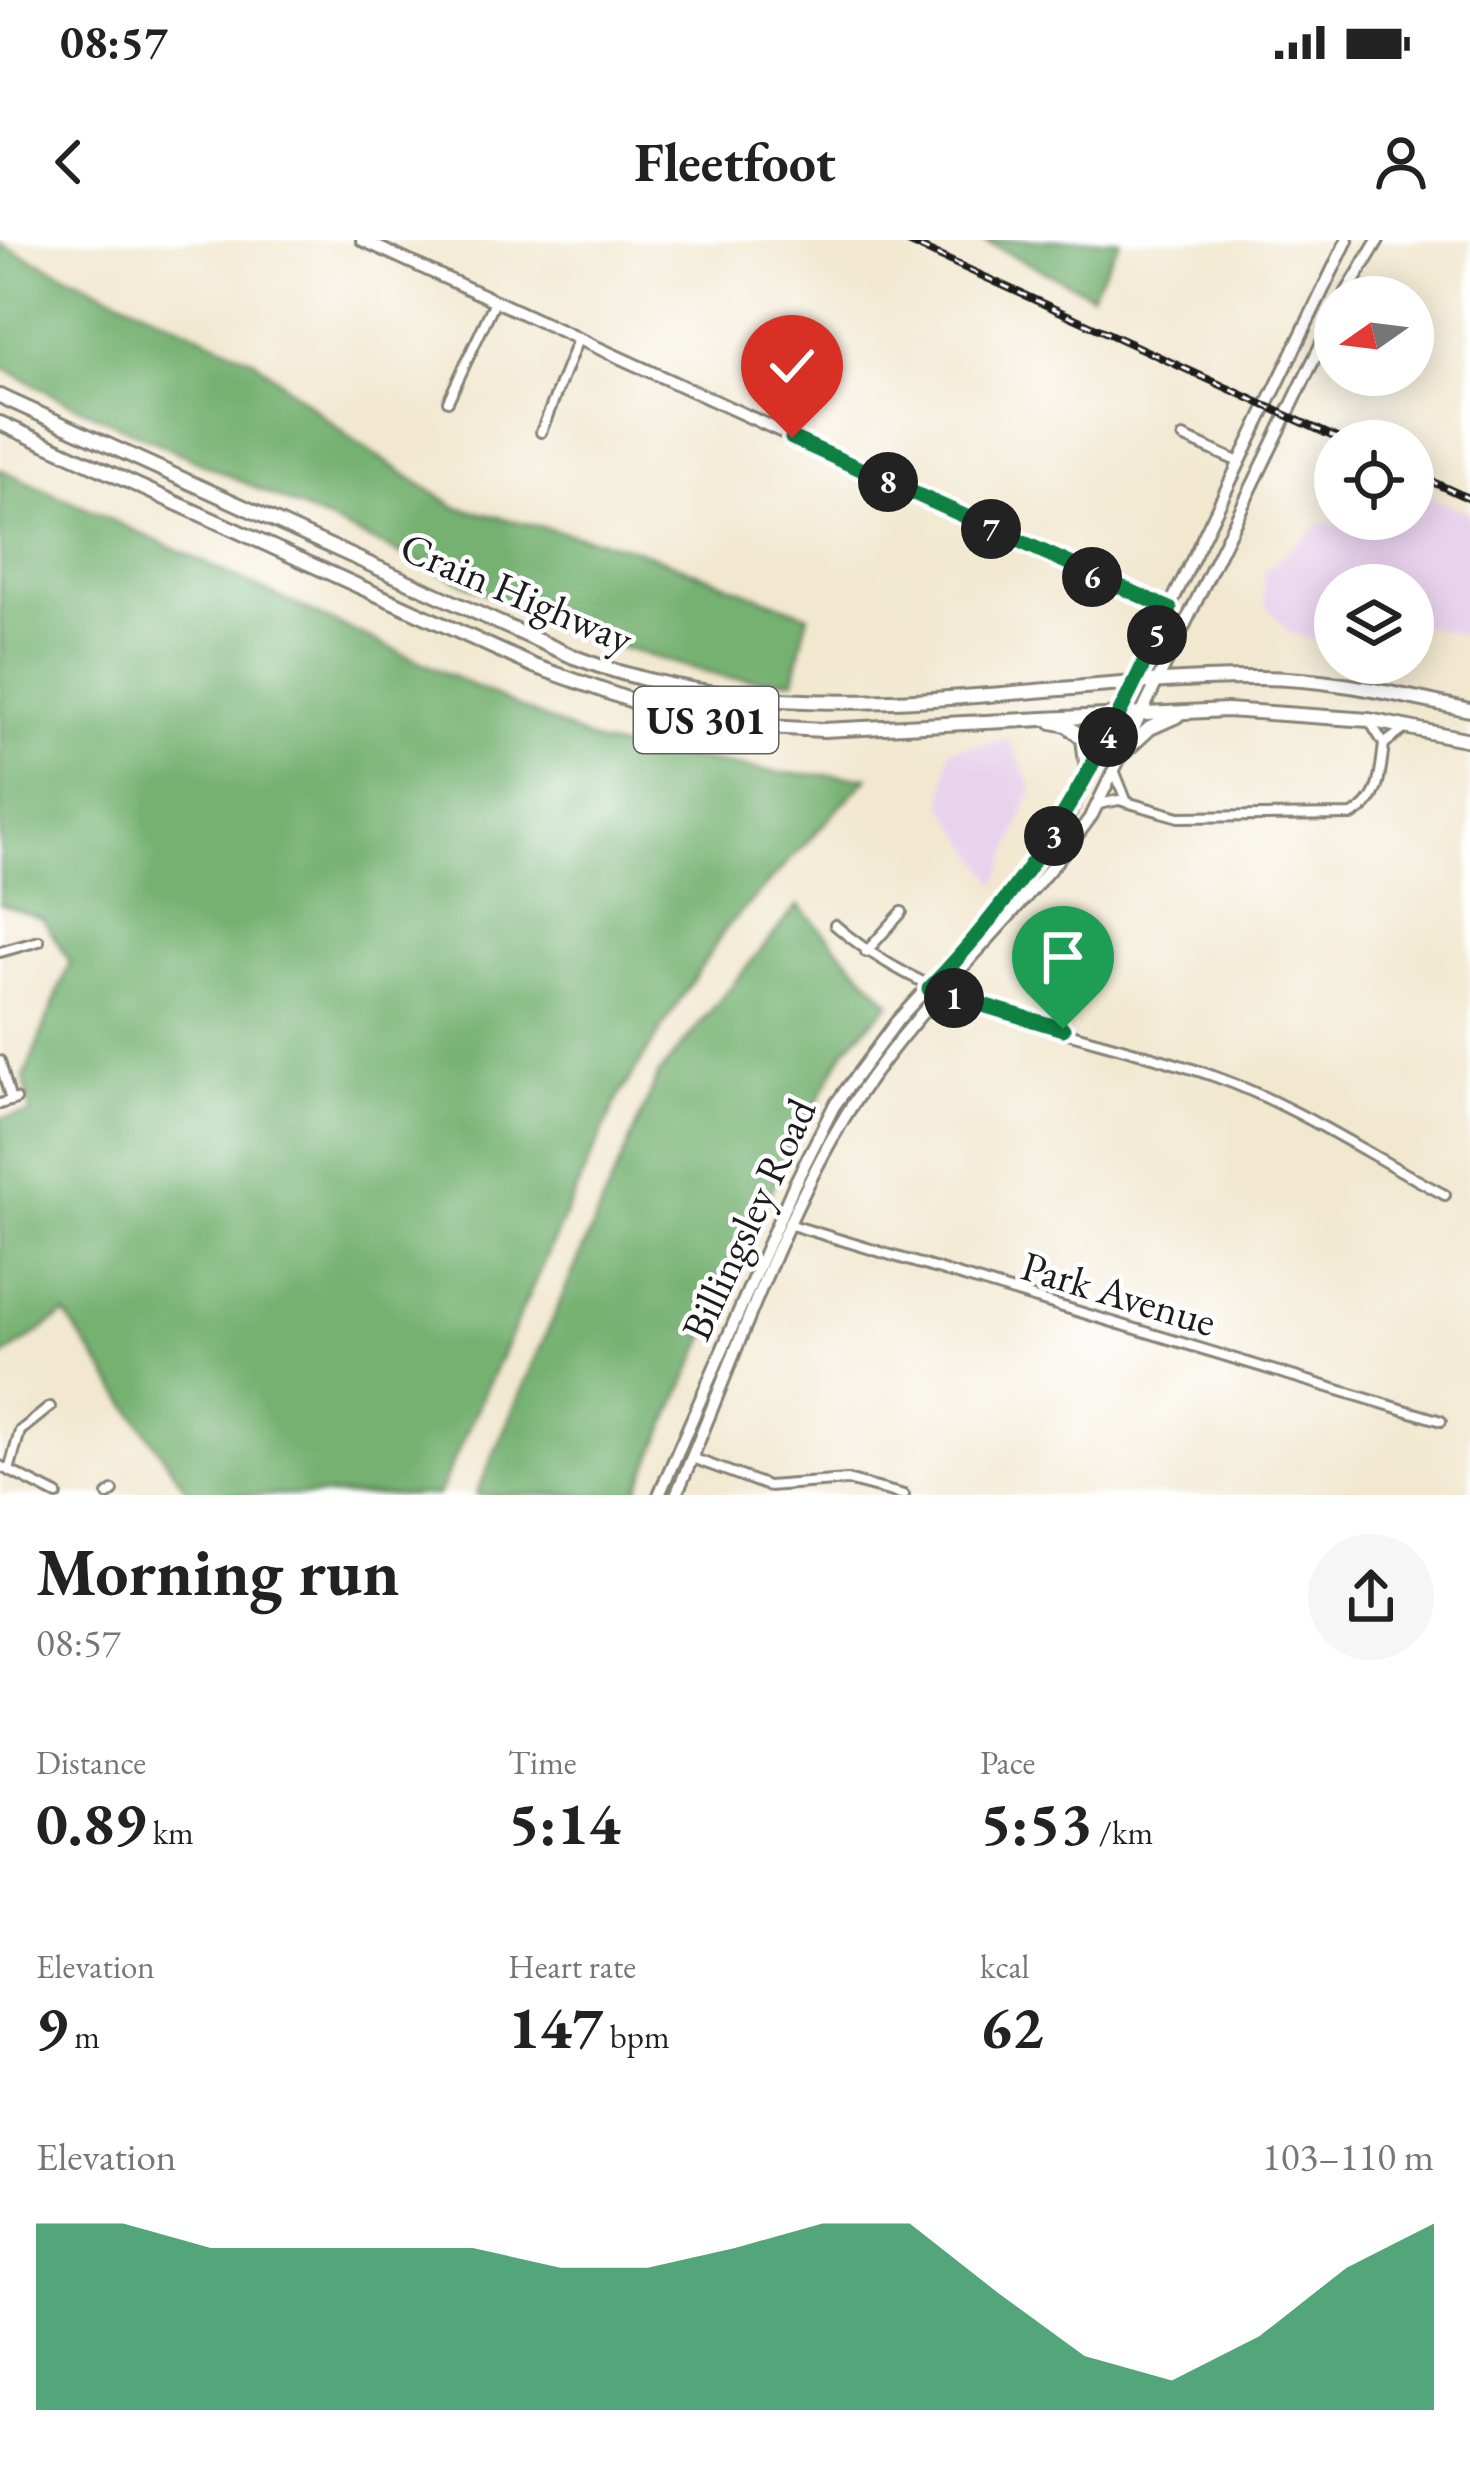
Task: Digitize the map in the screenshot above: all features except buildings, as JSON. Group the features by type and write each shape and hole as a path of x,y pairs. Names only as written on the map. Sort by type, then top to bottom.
{"highway":[{"name":"Crain Highway","path":"0,396 574,657 654,684 727,698 811,704 1286,678 1470,710"},
{"name":"Crain Highway","path":"0,423 534,666 638,705 796,730 1204,710 1369,720 1470,740"},
{"path":"99,469 114,447"},
{"path":"1120,756 1159,722 1204,710"},
{"path":"1033,719 1077,731 1086,748 1088,777"}],"main road":[{"path":"362,240 1170,609 1208,581"},
{"name":"Billingsley Road","path":"659,1495 786,1224 859,1095 1024,882 1088,777 1347,240"},
{"path":"1357,276 1378,240"},
{"name":"Billingsley Road","path":"935,992 1053,868 1097,805 1314,360"},
{"path":"1239,461 1261,472"},
{"name":"Billingsley Road","path":"676,1495 786,1224"}],"street":[{"path":"448,400 495,301"},
{"path":"541,432 578,339"},
{"path":"1183,437 1239,461"},
{"path":"1097,805 1127,801 1179,817 1352,815 1374,798 1384,744 1369,720"},
{"path":"1384,744 1409,726"},
{"path":"1114,770 1127,801"},
{"path":"866,952 902,912"},
{"path":"836,925 866,952 935,992 1236,1085 1445,1195"},
{"path":"0,952 39,941"},
{"path":"0,1061 14,1100 0,1103"},
{"name":"Park Avenue","path":"786,1224 1441,1421"},
{"path":"50,1407 20,1431 5,1466 57,1495"},
{"path":"692,1458 767,1486 847,1480 904,1495"}],"shaded area":[{"path":"1434,499 1470,512 1470,638 1434,628 1434,564 1314,564 1314,641 1289,632 1264,603 1263,572 1314,530 1314,540 1434,540"},
{"path":"1009,740 1033,788 997,885 943,804 949,749"}],"green space":[{"path":"982,240 1120,240 1091,294"},
{"path":"0,244 253,359 354,441 456,507 635,549 808,615 794,680 726,678 581,636 63,400 0,366"},
{"path":"0,469 600,744 779,773 868,777 726,928 619,1096 438,1495 190,1495 65,1314 0,1359 0,1118 31,1114 24,1078 70,962 43,919 0,904"},
{"path":"798,905 890,1003 845,1049 777,1178 635,1495 476,1495 659,1074"}],"railway":[{"path":"904,240 1314,428"},
{"path":"1434,483 1470,499"}],"route":[{"path":"792,438 1170,609 1071,811 1024,882 929,989 1063,1029"}]}
